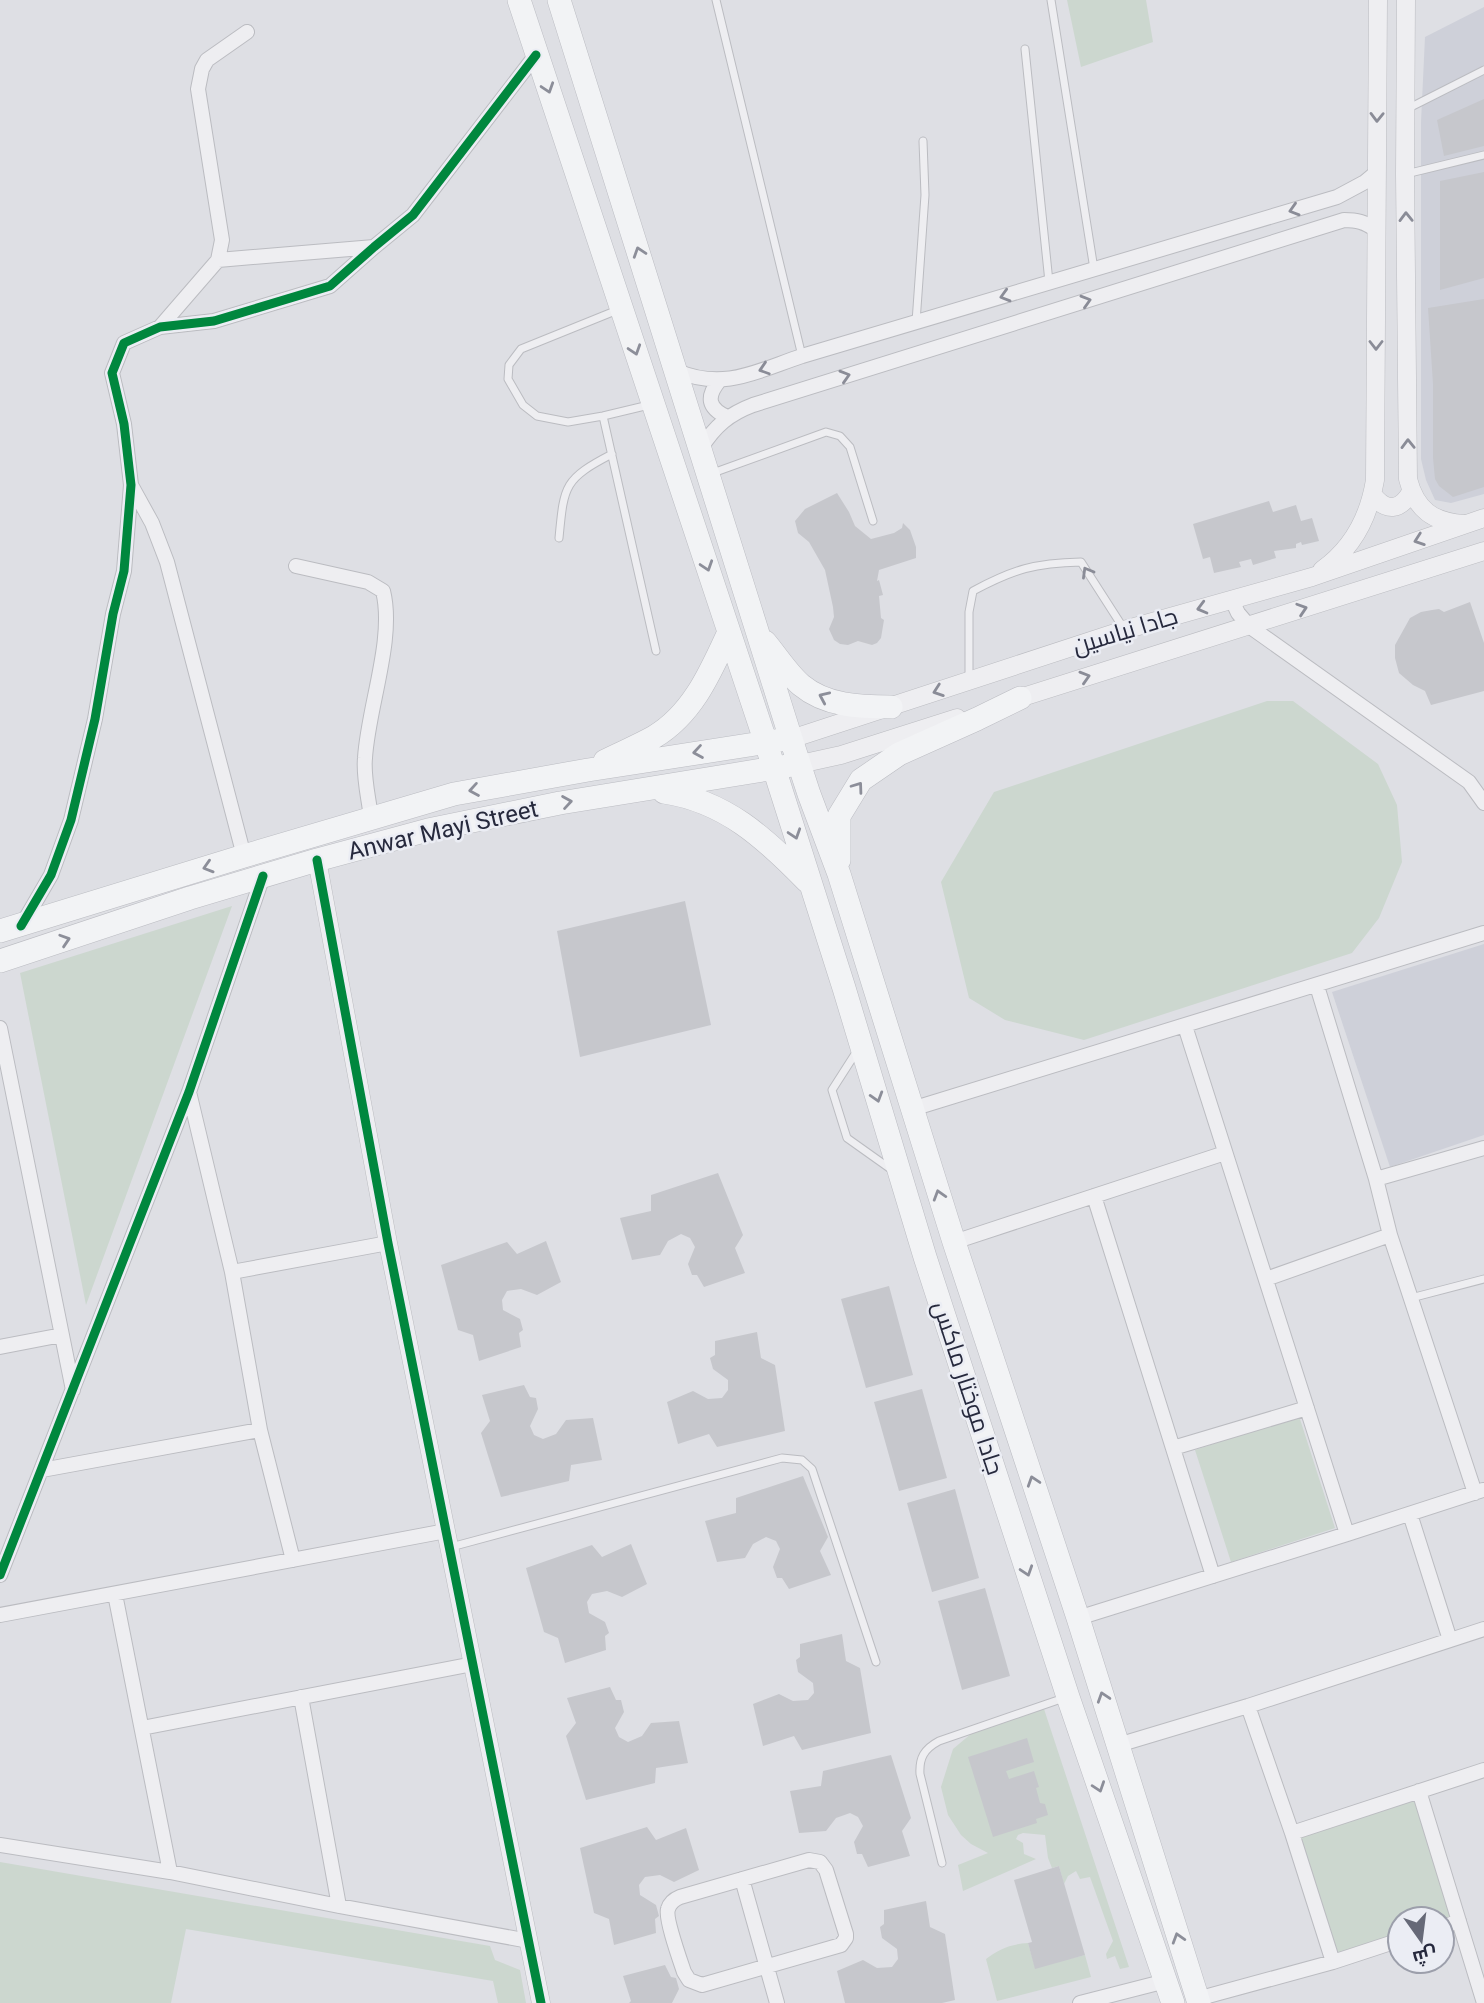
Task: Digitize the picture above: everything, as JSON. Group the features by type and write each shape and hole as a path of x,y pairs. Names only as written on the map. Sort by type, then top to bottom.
{"main road":[{"name":"جادا موختار ماكس","path":"519,0 766,743 925,1257 1068,1697 1169,1992"},
{"path":"559,0 791,738 839,874 954,1242 1078,1618 1198,2001"},
{"path":"588,770 655,736 679,717 701,689 729,632"},
{"path":"759,634 801,685 829,701 863,707 891,707"},
{"path":"839,874 839,816 861,780 899,754 1020,698"},
{"name":"جادا نیاسین","path":"766,743 791,738"},
{"name":"Anwar Mayi Street","path":"10,929 454,794 766,743"},
{"name":"Anwar Mayi Street","path":"0,961 263,876 428,830 560,803 800,764"},
{"path":"647,790 687,796 739,820 774,847 811,886"}],"street":[{"path":"1312,577 1333,562 1351,542 1365,520 1375,480 1378,0"},
{"path":"1406,0 1408,480 1411,492 1424,511 1444,523 1476,522"},
{"path":"160,327 218,260 222,240 198,89 202,69 207,60 247,32"},
{"path":"10,929 51,874 71,820 95,719 113,614 124,571 131,485 124,424 112,373 124,343 160,327 215,321 330,286 413,215 536,55"},
{"path":"1378,76 1406,78"},
{"path":"677,371 704,380 732,379 1337,197 1365,182 1377,172"},
{"path":"1337,197 1346,207 1344,220"},
{"path":"701,448 712,431 727,417 753,405 1344,220 1367,223 1376,230"},
{"path":"218,260 374,247"},
{"path":"719,381 712,390 710,401 716,412 727,417"},
{"path":"131,485 152,523 167,562 244,856"},
{"path":"1373,495 1379,503 1388,507 1399,506 1411,492"},
{"name":"جادا نیاسین","path":"791,738 1124,630 1312,577 1476,522"},
{"name":"جادا نیاسین","path":"800,764 841,755 1484,551"},
{"path":"296,566 368,582 383,591 387,606 385,632 364,760 371,818"},
{"path":"1232,600 1249,626 1469,782 1484,803"},
{"path":"317,860 388,1243 541,2003"},
{"path":"0,1575 189,1092 263,876"},
{"path":"912,1109 1484,933"},
{"path":"1078,1618 1479,1491 1390,1235 1376,1179 1317,986"},
{"path":"1185,1026 1347,1534"},
{"path":"0,1028 73,1390"},
{"path":"189,1092 232,1272 260,1430 293,1560"},
{"path":"1376,1179 1484,1148"},
{"path":"954,1242 1225,1153"},
{"path":"1094,1196 1213,1576"},
{"path":"1265,1279 1390,1235"},
{"path":"232,1272 388,1243"},
{"path":"0,1347 62,1335"},
{"path":"1173,1448 1307,1408"},
{"path":"42,1470 260,1430"},
{"path":"1410,1514 1450,1640"},
{"path":"0,1615 293,1560 448,1539"},
{"path":"115,1594 170,1872"},
{"path":"1118,1745 1484,1629"},
{"path":"142,1728 473,1664"},
{"path":"301,1697 339,1906"},
{"path":"1248,1706 1333,1962"},
{"path":"1292,1833 1484,1770"},
{"path":"1419,1791 1484,2003"},
{"path":"0,1845 170,1872 529,1941"},
{"path":"809,1860 820,1862 826,1871 846,1934 844,1942 838,1947 702,1985 692,1983 684,1972 667,1916 669,1906 676,1899 742,1879 809,1860"},
{"path":"742,1879 777,2003"},
{"path":"1198,2001 1386,1945"},
{"path":"1080,2003 1169,1992"}],"lane":[{"path":"716,0 802,356"},
{"path":"1051,0 1094,270"},
{"path":"1026,49 1049,283"},
{"path":"1405,110 1484,70"},
{"path":"916,323 925,195 923,141"},
{"path":"1405,174 1484,155"},
{"path":"621,308 521,349 509,365 508,379 523,405 537,416 568,422 653,404"},
{"path":"603,416 656,651"},
{"path":"709,474 825,432 840,436 850,447 873,521"},
{"path":"559,537 563,496 574,478 612,454"},
{"path":"969,680 969,612 973,591 1004,574 1051,563 1081,562 1124,630"},
{"path":"861,1044 832,1090 847,1138 901,1176"},
{"path":"1411,1298 1484,1279"},
{"path":"448,1539 782,1458 802,1460 812,1469 876,1662"},
{"path":"942,1863 920,1774 922,1754 939,1741 1068,1697"}],"shaded area":[{"path":"1067,0 1146,0 1153,42 1081,67"},
{"path":"1484,7 1484,494 1451,503 1435,500 1421,459 1421,122 1425,37"},
{"path":"1267,701 1293,701 1378,764 1397,805 1402,862 1379,918 1352,953 1084,1040 1005,1020 969,998 941,882 994,792"},
{"path":"232,906 86,1305 20,973"},
{"path":"1484,944 1484,1135 1390,1167 1332,992"},
{"path":"1299,1416 1335,1528 1231,1562 1195,1450"},
{"path":"1044,1709 1129,1967 1120,1969 1115,1956 1107,1959 1106,1954 1113,1941 1090,1877 1080,1879 1076,1871 1068,1876 1064,1884 1059,1866 1052,1868 1048,1858 1045,1835 1018,1835 1016,1839 1023,1843 1024,1854 1036,1859 963,1891 958,1865 988,1853 961,1835 948,1815 941,1787 953,1749 972,1733"},
{"path":"1419,1791 1454,1905 1386,1905 1386,1945 1333,1962 1292,1833"},
{"path":"0,1862 490,1946 495,1960 520,1970 526,2003 498,2003 493,1981 186,1929 171,2003 0,2003"},
{"path":"1028,1943 1035,1967 1085,1955 1091,1977 997,2001 986,1959 1006,1948"}],"building":[{"path":"1484,99 1484,146 1444,156 1437,120"},
{"path":"1484,172 1484,278 1440,290 1440,181"},
{"path":"1484,299 1484,487 1453,497 1439,486 1435,479 1428,308"},
{"path":"837,493 855,526 871,539 894,533 902,528 903,523 910,530 916,547 916,558 879,570 877,581 879,580 883,595 879,596 881,618 884,620 881,638 872,645 858,641 848,645 840,644 834,640 829,629 834,617 825,570 809,542 798,533 795,521 805,509"},
{"path":"1269,501 1273,512 1296,505 1301,521 1312,518 1319,541 1302,545 1301,542 1296,544 1296,548 1274,551 1276,558 1253,565 1251,559 1239,562 1241,567 1214,573 1210,557 1203,559 1193,524"},
{"path":"1470,602 1484,643 1484,691 1431,705 1425,691 1399,673 1395,645 1410,618 1421,612 1439,609 1444,612"},
{"path":"685,901 711,1025 580,1057 557,931"},
{"path":"718,1173 743,1235 735,1248 745,1273 704,1287 697,1275 692,1275 688,1264 695,1247 690,1238 681,1234 668,1241 660,1255 632,1260 620,1218 651,1211 651,1195"},
{"path":"546,1241 561,1282 537,1295 521,1289 507,1291 502,1300 503,1310 520,1319 523,1330 519,1333 521,1347 479,1361 473,1335 458,1330 441,1265 507,1242 517,1254"},
{"path":"889,1286 913,1375 866,1388 841,1299"},
{"path":"757,1332 761,1358 775,1365 785,1431 717,1447 709,1434 678,1444 667,1402 693,1391 708,1399 722,1398 728,1390 728,1380 713,1369 710,1358 715,1355 715,1341"},
{"path":"524,1385 530,1397 536,1398 538,1409 530,1426 534,1435 543,1439 556,1434 566,1420 593,1418 602,1460 571,1465 569,1481 501,1497 481,1433 490,1421 482,1395"},
{"path":"922,1389 947,1478 899,1491 874,1402"},
{"path":"803,1476 828,1537 820,1551 831,1575 789,1589 782,1578 777,1578 773,1567 780,1549 776,1541 766,1537 753,1544 745,1558 717,1562 705,1521 736,1513 736,1498"},
{"path":"955,1489 979,1578 932,1592 907,1503"},
{"path":"631,1544 647,1584 622,1597 607,1591 592,1594 587,1602 589,1613 605,1622 609,1633 605,1636 606,1650 565,1663 558,1638 544,1632 526,1568 592,1545 602,1557"},
{"path":"985,1588 1010,1676 962,1690 938,1601"},
{"path":"842,1634 846,1661 860,1668 871,1733 802,1750 794,1736 763,1746 753,1704 779,1694 793,1701 808,1700 814,1693 813,1683 798,1672 796,1660 800,1657 800,1644"},
{"path":"610,1687 616,1700 621,1700 624,1712 615,1728 619,1737 628,1742 642,1736 651,1723 679,1721 688,1763 656,1768 655,1783 586,1800 566,1736 576,1723 567,1698"},
{"path":"1027,1738 1034,1762 1006,1771 1009,1779 1034,1771 1040,1803 1045,1804 1048,1815 1036,1819 1037,1823 993,1837 968,1757"},
{"path":"891,1755 911,1818 902,1831 910,1856 868,1867 862,1854 857,1854 854,1842 863,1826 858,1817 850,1813 836,1818 826,1831 799,1833 790,1791 821,1786 823,1771"},
{"path":"647,1827 656,1840 686,1828 699,1870 674,1882 660,1875 645,1877 639,1885 640,1895 656,1905 659,1916 655,1919 656,1933 614,1945 609,1919 594,1913 580,1848"},
{"path":"1059,1866 1085,1955 1035,1969 1028,1943 1032,1942 1014,1880"},
{"path":"926,1901 930,1927 945,1934 955,2000 942,2003 845,2003 837,1971 863,1960 877,1968 892,1967 898,1959 897,1949 882,1938 880,1927 884,1924 884,1910"},
{"path":"665,1965 671,1977 676,1978 679,1989 672,2003 629,2003 631,2001 623,1976"}],"cycle path":[{"path":"21,926 51,875 71,820 95,719 113,614 124,571 131,485 124,424 112,373 124,343 160,327 214,321 330,286 413,215 536,55"},
{"path":"317,860 388,1243 541,2003"},
{"path":"0,1575 189,1092 263,876"}]}
